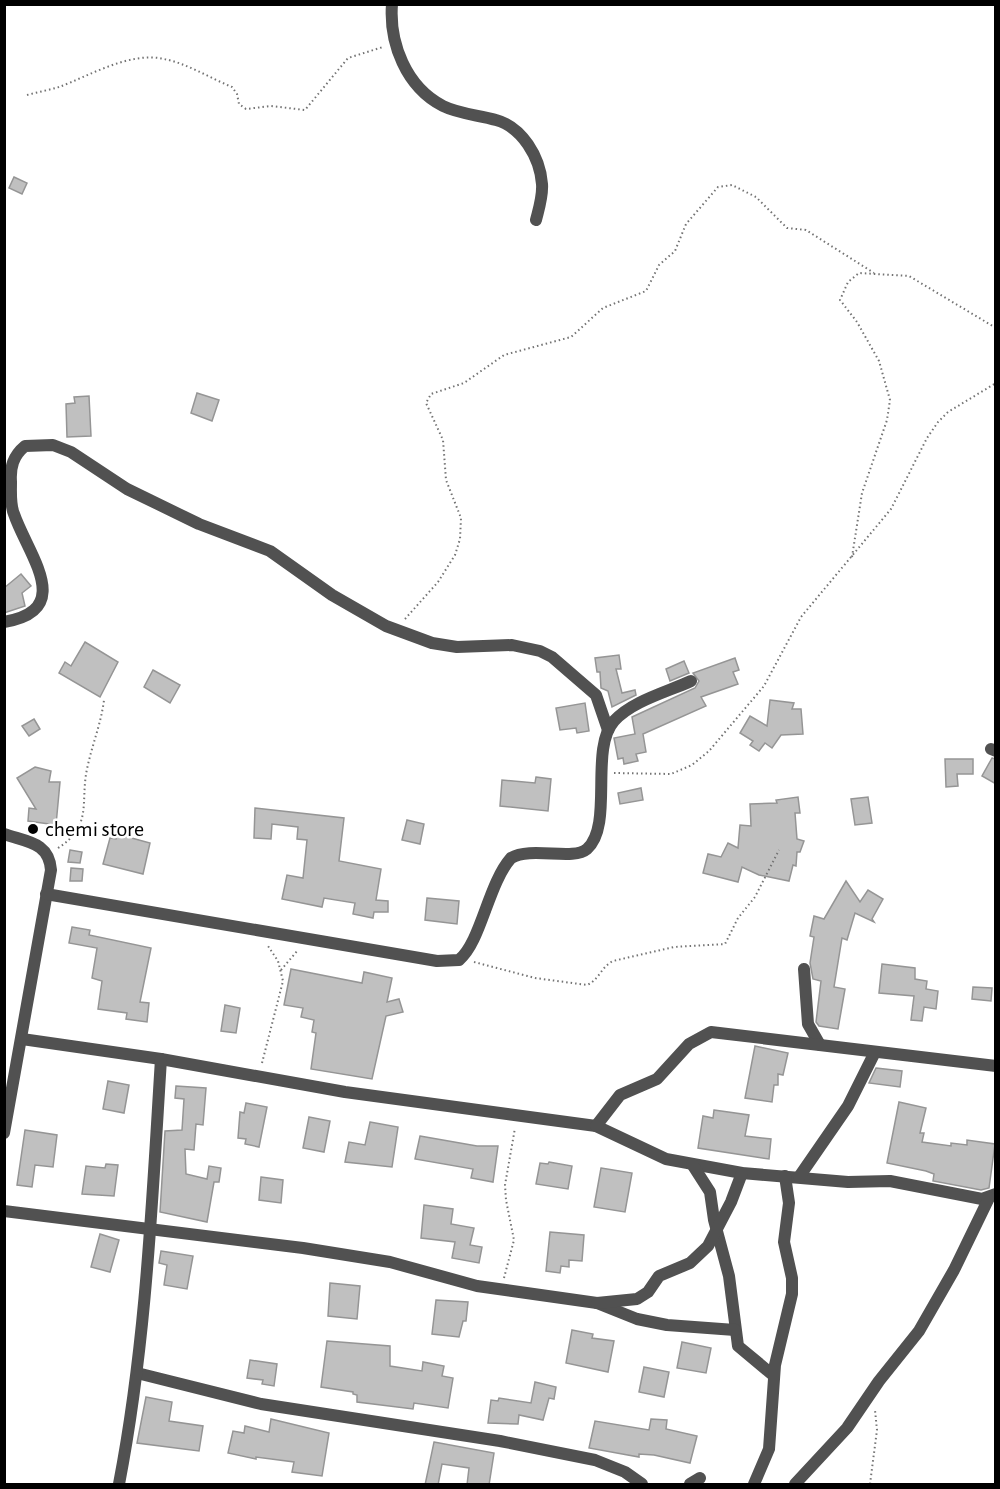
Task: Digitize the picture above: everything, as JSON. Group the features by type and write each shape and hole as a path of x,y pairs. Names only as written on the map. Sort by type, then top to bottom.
{"street":[{"path":"392,4 393,42 409,74 434,100 445,107 505,123 528,144 535,157 542,183 536,220"},
{"path":"4,622 30,616 42,600 42,580 13,513 12,467 17,453 25,446 53,445 71,452 127,489 199,524 270,551 359,613 395,630 448,646 512,645 540,651 552,657 596,695 608,730 597,828 591,845 579,853 539,852 511,858 500,874 464,956 451,962 46,894"},
{"path":"608,730 622,714 691,681"},
{"path":"4,834 42,848 47,853 51,870 4,1133"},
{"path":"804,969 808,1024 820,1045"},
{"path":"596,1126 620,1095 657,1079 689,1044 706,1033 722,1032 747,1038 996,1066"},
{"path":"22,1039 161,1059 345,1092 596,1126 654,1155 742,1173 848,1182 890,1181 972,1198 992,1196"},
{"path":"799,1177 848,1106 875,1052"},
{"path":"119,1485 137,1373 150,1229 161,1059"},
{"path":"692,1164 708,1186 729,1276 738,1346 774,1376"},
{"path":"597,1303 632,1300 643,1296 659,1276 690,1263 708,1246 731,1202 742,1173"},
{"path":"754,1485 769,1449 774,1376 792,1294 792,1278 784,1242 789,1203 785,1176"},
{"path":"795,1485 847,1428 869,1395 920,1331 992,1196"},
{"path":"4,1211 368,1258 477,1286 597,1303 637,1318 659,1323 735,1330"},
{"path":"137,1373 261,1404 500,1441 595,1460 625,1472 642,1485"}],"path":[{"path":"27,95 60,87 78,77 117,63 155,57 172,61 232,87 237,94 239,104 246,109 271,106 305,110 330,76 348,58 393,42"},
{"path":"395,630 438,582 455,555 460,539 460,510 446,480 443,440 426,403 428,396 464,383 504,355 571,337 603,308 646,291 659,265 675,251 686,224 718,187 732,185 756,197 787,228 807,230 874,273"},
{"path":"852,559 862,493 888,420 890,400 879,361 857,322 840,300 844,289 859,273 909,276 957,307 996,328"},
{"path":"602,772 671,774 692,765 736,721 764,686 801,617 852,559 891,509 927,438 938,422 948,412 996,382"},
{"path":"47,853 68,842 83,817 87,771 98,737 104,700"},
{"path":"464,956 489,967 535,978 587,985 593,982 606,964 613,961 674,947 725,944 738,918 755,897 778,850"},
{"path":"258,931 281,970 280,997 258,1076"},
{"path":"281,970 308,939"},
{"path":"499,1288 511,1260 514,1240 505,1185 517,1117"},
{"path":"869,1395 876,1412 877,1430 870,1485"}],"building":[{"path":"14,177 27,183 22,194 9,188"},
{"path":"197,393 219,400 212,421 191,413"},
{"path":"89,396 91,436 67,437 66,404 75,403 74,397"},
{"path":"21,574 31,586 22,593 25,606 4,613 4,588"},
{"path":"85,642 118,662 100,697 59,673 65,662 71,666"},
{"path":"619,655 621,669 616,669 622,693 635,690 636,695 612,707 608,691 601,688 600,672 597,672 595,658"},
{"path":"735,658 739,670 733,672 738,684 701,697 706,706 643,734 646,752 636,754 638,761 624,764 623,758 618,759 614,738 635,734 632,717 695,688 699,681 693,673"},
{"path":"684,661 689,673 670,681 666,669"},
{"path":"153,670 180,685 170,703 144,687"},
{"path":"770,700 794,703 792,709 801,709 803,734 781,735 772,748 765,743 759,751 750,745 753,741 740,733 750,716 767,726"},
{"path":"585,703 589,731 577,733 576,728 560,730 556,708"},
{"path":"34,719 40,729 29,736 22,726"},
{"path":"992,758 996,759 996,784 982,776"},
{"path":"945,759 973,759 973,774 957,774 958,786 946,787"},
{"path":"35,767 51,771 49,782 60,782 56,825 28,821 29,808 36,809 17,778"},
{"path":"536,777 551,779 548,811 500,806 502,780 535,783"},
{"path":"641,788 643,800 620,804 618,793"},
{"path":"798,797 800,813 795,813 797,839 804,841 800,852 797,852 796,866 793,865 789,881 759,875 742,867 738,882 703,873 708,854 721,857 728,843 738,848 740,825 751,826 750,804 777,803 776,800"},
{"path":"868,797 872,823 855,825 851,799"},
{"path":"255,808 344,818 339,861 381,869 376,900 388,901 388,912 374,912 373,918 353,914 355,903 324,898 322,907 282,899 287,875 303,878 307,840 297,839 298,827 272,824 271,839 254,838"},
{"path":"407,820 424,824 420,844 402,840"},
{"path":"117,834 150,843 143,874 103,864 110,838 116,839"},
{"path":"70,850 82,852 80,863 68,862"},
{"path":"71,868 83,869 82,881 70,881"},
{"path":"846,881 860,902 868,890 883,899 872,919 874,922 855,913 847,940 842,938 834,987 845,989 838,1029 819,1026 816,1022 821,981 813,979 810,963 814,937 810,936 814,916 824,919"},
{"path":"427,898 459,901 457,924 425,920"},
{"path":"72,927 90,930 89,935 151,948 140,1002 149,1003 147,1022 126,1019 127,1013 98,1009 102,981 92,978 97,948 69,943"},
{"path":"882,964 915,968 915,979 927,981 926,989 938,991 936,1009 924,1007 922,1021 911,1020 914,996 879,993"},
{"path":"291,969 362,983 364,972 392,978 387,1002 399,999 403,1012 386,1016 372,1079 311,1069 316,1033 312,1032 314,1020 301,1017 303,1008 284,1005"},
{"path":"973,987 992,988 991,1001 972,999"},
{"path":"225,1005 240,1008 236,1033 221,1031"},
{"path":"755,1046 788,1053 783,1075 778,1074 778,1085 774,1085 772,1102 745,1098"},
{"path":"876,1068 902,1071 900,1087 869,1083"},
{"path":"108,1081 129,1085 124,1113 103,1109"},
{"path":"176,1086 206,1088 203,1125 196,1124 194,1150 185,1149 186,1174 207,1179 209,1166 221,1168 219,1182 214,1182 207,1222 160,1212 165,1131 182,1130 184,1099 175,1098"},
{"path":"899,1102 926,1108 920,1133 924,1133 922,1142 951,1146 951,1143 967,1145 967,1140 995,1144 989,1188 981,1190 933,1181 934,1174 887,1163"},
{"path":"246,1103 267,1107 259,1147 245,1144 246,1139 238,1138 240,1112 244,1113"},
{"path":"714,1110 749,1115 745,1136 771,1139 769,1159 698,1148 703,1116 713,1118"},
{"path":"309,1117 330,1121 324,1152 303,1148"},
{"path":"370,1122 398,1127 392,1167 345,1162 349,1142 365,1145"},
{"path":"25,1130 57,1135 53,1167 35,1165 32,1187 17,1185"},
{"path":"420,1136 477,1146 498,1146 493,1182 471,1178 473,1169 415,1159"},
{"path":"549,1162 572,1166 568,1189 536,1184 540,1163 548,1164"},
{"path":"106,1164 118,1165 114,1196 82,1194 86,1166 105,1168"},
{"path":"601,1168 632,1173 625,1212 594,1207"},
{"path":"261,1177 283,1180 281,1203 259,1200"},
{"path":"424,1205 453,1209 451,1224 474,1228 470,1245 482,1247 479,1263 452,1258 455,1242 421,1238"},
{"path":"550,1232 584,1235 582,1261 569,1260 569,1267 561,1266 560,1273 546,1271"},
{"path":"100,1234 119,1240 110,1272 91,1267"},
{"path":"161,1251 193,1256 187,1289 164,1285 167,1265 159,1263"},
{"path":"330,1283 360,1286 357,1319 328,1316"},
{"path":"436,1300 468,1302 466,1321 463,1321 459,1337 432,1334"},
{"path":"572,1330 593,1334 592,1338 614,1341 608,1372 566,1363"},
{"path":"327,1341 390,1346 390,1366 422,1371 423,1362 444,1366 442,1376 453,1378 448,1408 414,1403 413,1409 357,1402 357,1395 353,1392 321,1387"},
{"path":"682,1342 711,1348 706,1373 677,1368"},
{"path":"250,1360 277,1364 274,1386 262,1384 263,1380 247,1378"},
{"path":"644,1367 669,1372 664,1397 639,1392"},
{"path":"535,1382 556,1387 554,1399 549,1398 543,1420 519,1415 518,1424 488,1423 491,1400 498,1401 499,1398 531,1403"},
{"path":"146,1397 172,1402 169,1421 203,1426 199,1451 137,1443"},
{"path":"271,1419 329,1433 322,1476 292,1472 294,1462 256,1457 256,1459 228,1453 233,1431 244,1433 245,1426 269,1432"},
{"path":"651,1419 667,1420 666,1429 697,1436 690,1463 654,1455 639,1454 639,1457 589,1448 595,1421 649,1430"},
{"path":"434,1442 494,1453 489,1485 467,1485 469,1468 442,1464 438,1485 425,1485"}],"place":[{"name":"chemi store","path":"33,829"}]}
